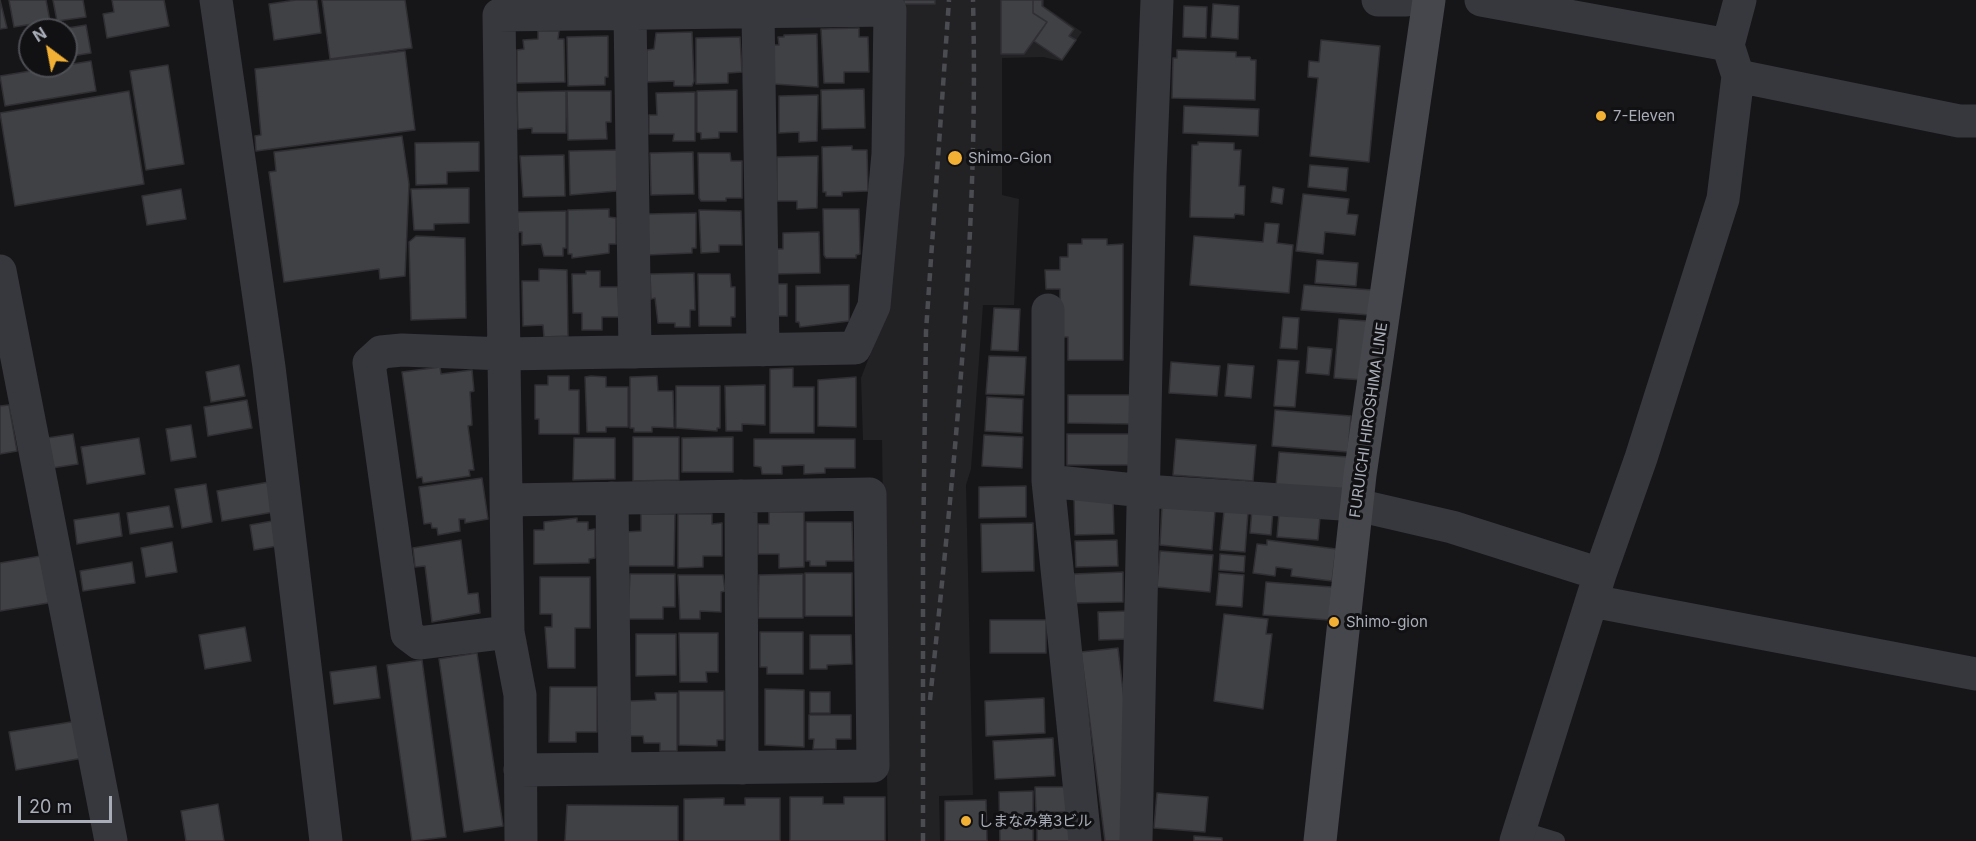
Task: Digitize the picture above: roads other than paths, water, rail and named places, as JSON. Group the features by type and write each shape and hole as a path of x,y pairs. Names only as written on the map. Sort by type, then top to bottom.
{"main road":[{"name":"FURUICHI HIROSHIMA LINE","path":"1320,841 1357,505 1429,0"}],"street":[{"path":"216,0 269,367 326,841"},
{"path":"1136,841 1151,130 1157,0"},
{"path":"1378,0 1406,0"},
{"path":"1481,0 1728,45"},
{"path":"1518,836 1723,199 1738,76 1728,45 1740,0"},
{"path":"508,632 419,644 407,634 369,363 381,352 402,350 504,354 855,348 874,306 888,154 890,10 499,15 504,354 506,500 508,632 520,695 521,841"},
{"path":"758,12 763,350"},
{"path":"630,13 635,352"},
{"path":"1738,76 1959,121 1976,121"},
{"path":"0,271 111,841"},
{"path":"1048,310 1048,481 1085,841"},
{"path":"1048,481 1144,491 1357,505 1452,527 1596,588 1976,674"},
{"path":"506,500 870,494 873,766 520,770"},
{"path":"741,496 742,768"},
{"path":"612,498 615,769"}],"lane":[{"path":"1518,836 1556,841"}],"railway":[{"path":"923,841 926,331 949,0"},
{"path":"930,700 963,351 972,176 973,0"}],"place":[{"name":"7-Eleven","path":"1601,116"},
{"name":"Shimo-Gion","path":"955,158"},
{"name":"Shimo-gion","path":"1334,622"},
{"name":"しまなみ第3ビル","path":"966,821"}]}
